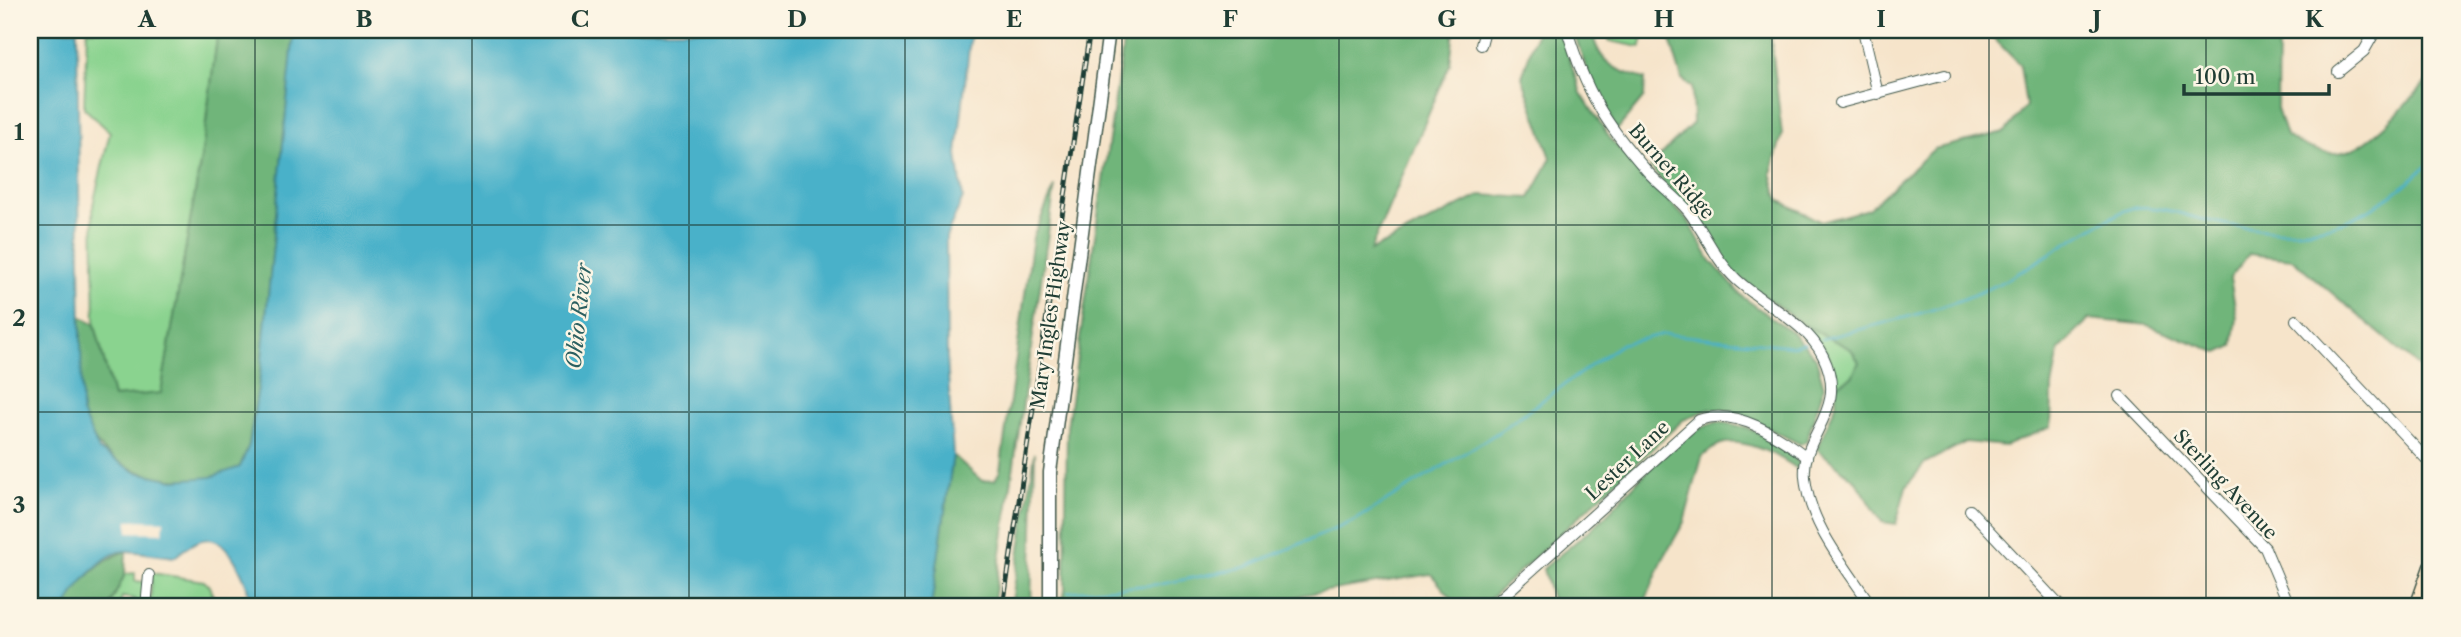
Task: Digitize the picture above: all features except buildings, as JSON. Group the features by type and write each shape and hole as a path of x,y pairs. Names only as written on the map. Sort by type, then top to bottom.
{"main road":[{"path":"2417,607 2431,567"}],"street":[{"name":"Mary Ingles Highway","path":"1050,607 1049,472 1109,30"},
{"path":"1481,45 1485,30"},
{"name":"Burnet Ridge","path":"1567,30 1583,79 1599,112 1647,171 1688,210 1726,269 1805,332 1822,353 1831,377 1831,391 1827,417 1807,457 1805,476 1812,509 1872,607"},
{"path":"1863,30 1878,94"},
{"path":"2338,72 2364,51 2376,30"},
{"path":"1840,103 1945,75"},
{"path":"2296,320 2431,464"},
{"name":"Sterling Avenue","path":"2120,396 2265,548 2290,607"},
{"name":"Lester Lane","path":"1491,607 1699,420 1721,415 1748,423 1807,457"},
{"path":"1970,510 2061,607"},
{"path":"146,607 149,575"}],"green space":[{"path":"87,30 218,30 203,146 161,394 113,397 95,325 93,205 110,132 84,108"},
{"path":"218,30 294,30 261,368 249,445 240,467 209,478 170,479 132,469 100,447 89,432 82,413 79,391 79,315 95,325 113,397 161,393 203,146"},
{"path":"1125,30 1454,30 1450,64 1370,251 1481,195 1530,198 1551,158 1522,77 1537,30 1560,30 1581,93 1611,140 1689,222 1711,261 1743,297 1793,333 1816,358 1824,387 1806,442 1800,444 1733,411 1709,409 1683,420 1481,607 1459,607 1431,574 1302,595 1270,607 1062,607 1065,590 1067,427"},
{"path":"1573,30 1592,30 1598,50 1609,64 1645,79 1644,97 1617,130 1593,88"},
{"path":"1611,30 1644,30 1641,47 1609,41"},
{"path":"1667,30 1770,30 1782,135 1771,173 1779,200 1821,222 1868,209 1934,149 2005,132 2026,106 2020,65 1986,30 2278,30 2277,109 2286,136 2306,146 2336,153 2355,148 2366,141 2431,77 2431,377 2292,259 2249,254 2230,278 2237,318 2233,346 2219,353 2148,325 2089,319 2059,350 2052,387 2051,427 2005,446 1966,442 1925,463 1906,487 1896,524 1882,522 1857,482 1817,449 1836,405 1836,385 1852,377 1859,362 1851,349 1802,324 1732,272 1650,166 1693,123 1692,87 1682,79"},
{"path":"1055,186 993,607 931,607 953,455 982,481 995,480 1000,471 1033,237"},
{"path":"1802,324 1851,349 1859,362 1852,377 1836,385 1825,351"},
{"path":"1716,422 1739,426 1772,440 1791,454 1799,463 1800,471 1773,454 1741,443 1716,446 1702,457 1684,522 1663,559 1643,607 1554,607 1543,569 1598,523 1669,450 1699,429"},
{"path":"1035,453 1031,607 1011,607"},
{"path":"126,551 125,574 109,607 67,607 77,589 91,573"},
{"path":"135,573 135,581 144,582 143,607 136,607 134,599 122,597 119,607 109,607 125,574"},
{"path":"152,573 204,581 211,588 215,607 150,607"}],"water":[{"name":"Ohio River","path":"30,30 77,30 82,413 99,450 136,472 174,480 211,477 240,467 249,445 261,368 294,30 971,30 957,154 963,198 946,237 947,357 953,455 931,607 248,607 247,586 238,566 224,547 210,539 194,543 175,557 129,551 117,553 91,572 76,590 67,607 30,607"}],"pier":[{"path":"128,520 164,521 163,533 128,532"}],"waterway":[{"path":"1822,339 1920,314 1968,297 2013,276 2096,226 2132,208 2162,209 2245,228 2304,230 2330,226 2379,204 2431,162"},
{"path":"1068,592 1162,584 1246,567 1354,521 1497,433 1621,344 1664,334 1793,346 1805,343"}],"railway":[{"path":"1003,607 1090,30"}]}
